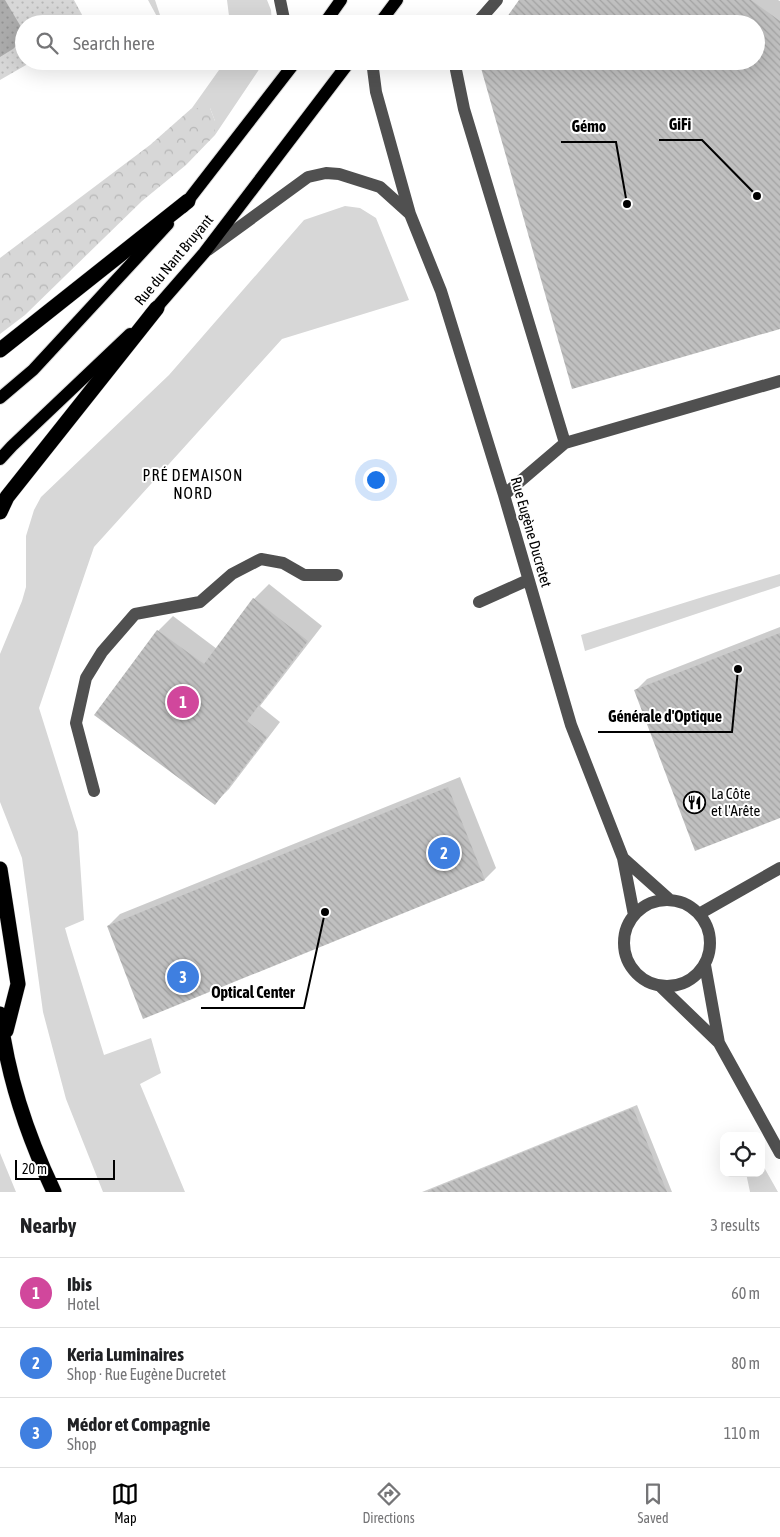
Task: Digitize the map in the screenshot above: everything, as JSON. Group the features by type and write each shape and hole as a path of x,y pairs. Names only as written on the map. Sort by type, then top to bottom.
{"highway":[{"path":"0,350 188,201"},
{"path":"0,512 7,497 157,308"},
{"path":"0,869 18,984 2,1038"},
{"path":"0,1014 2,1038 17,1101 40,1163 54,1192"}],"main road":[{"path":"330,15 341,0"},
{"path":"386,15 397,0"},
{"name":"Rue du Nant Bruyant","path":"0,398 32,370 188,201 287,70"},
{"name":"Rue du Nant Bruyant","path":"0,458 157,308 204,253 343,70"}],"street":[{"path":"280,0 283,15"},
{"path":"484,15 497,0"},
{"name":"Rue Eugène Ducretet","path":"373,70 376,92 410,214 441,291 504,495 571,725 623,858 634,916"},
{"path":"456,70 464,109 565,443"},
{"name":"Rue Eugène Ducretet","path":"204,253 284,193 308,178 326,173 339,174 380,188 410,214"},
{"path":"504,495 565,443 780,381"},
{"path":"94,791 76,723 86,678 102,652 135,614 200,602 232,574 262,559 283,563 304,576 337,575"},
{"path":"479,602 528,580"},
{"name":"Rue Eugène Ducretet","path":"623,858 670,900"},
{"path":"699,914 780,868"},
{"path":"670,900 690,907 699,914 707,927 710,941 705,964 697,975 686,982 673,986 660,986 647,981 636,973 628,962 625,950 628,926 634,916 644,907 670,900"},
{"path":"705,964 719,1043"},
{"path":"660,986 719,1043 780,1153"}],"green space":[{"path":"0,0 74,0 82,15 15,15 15,70 17,70 0,80"},
{"path":"148,0 155,0 160,15 156,15"},
{"path":"227,0 267,0 271,15 229,15"},
{"path":"219,70 259,70 215,135 215,121 210,108 192,108"},
{"path":"192,108 210,108 215,121 215,135 186,165 142,201 25,315 0,334 0,258 150,145"},
{"path":"345,206 360,208 376,218 409,300 282,339 94,547 39,708 78,832 84,920 65,928 69,942 104,1055 151,1038 161,1073 140,1084 185,1192 103,1192 66,1099 43,1012 22,858 0,802 0,654 26,587 26,536 34,510 41,497 169,375 304,220"},
{"path":"780,574 780,586 585,651 581,635"},
{"path":"0,1153 16,1192 0,1192"},
{"path":"765,1169 778,1192 750,1192 747,1177 765,1177"}],"building":[{"path":"519,0 751,0 780,21 780,329 572,389 482,70 765,70 765,15 508,15"},
{"path":"253,598 308,641 247,721 267,737 215,805 94,715 157,630 204,664"},
{"path":"780,633 780,818 695,851 634,690"},
{"path":"448,787 485,880 143,1019 107,926"},
{"path":"633,1108 667,1192 428,1192 428,1191"}],"place":[{"name":"GiFi","path":"757,196"},
{"name":"Gémo","path":"627,204"},
{"name":"Générale d'Optique","path":"738,669"},
{"name":"Ibis","path":"183,702"},
{"name":"La Côte et l'Arête","path":"695,803"},
{"name":"Keria Luminaires","path":"444,853"},
{"name":"Optical Center","path":"325,912"},
{"name":"Médor et Compagnie","path":"183,977"}],"district":[{"name":"PRÉ DEMAISON NORD","path":"193,484"}]}
